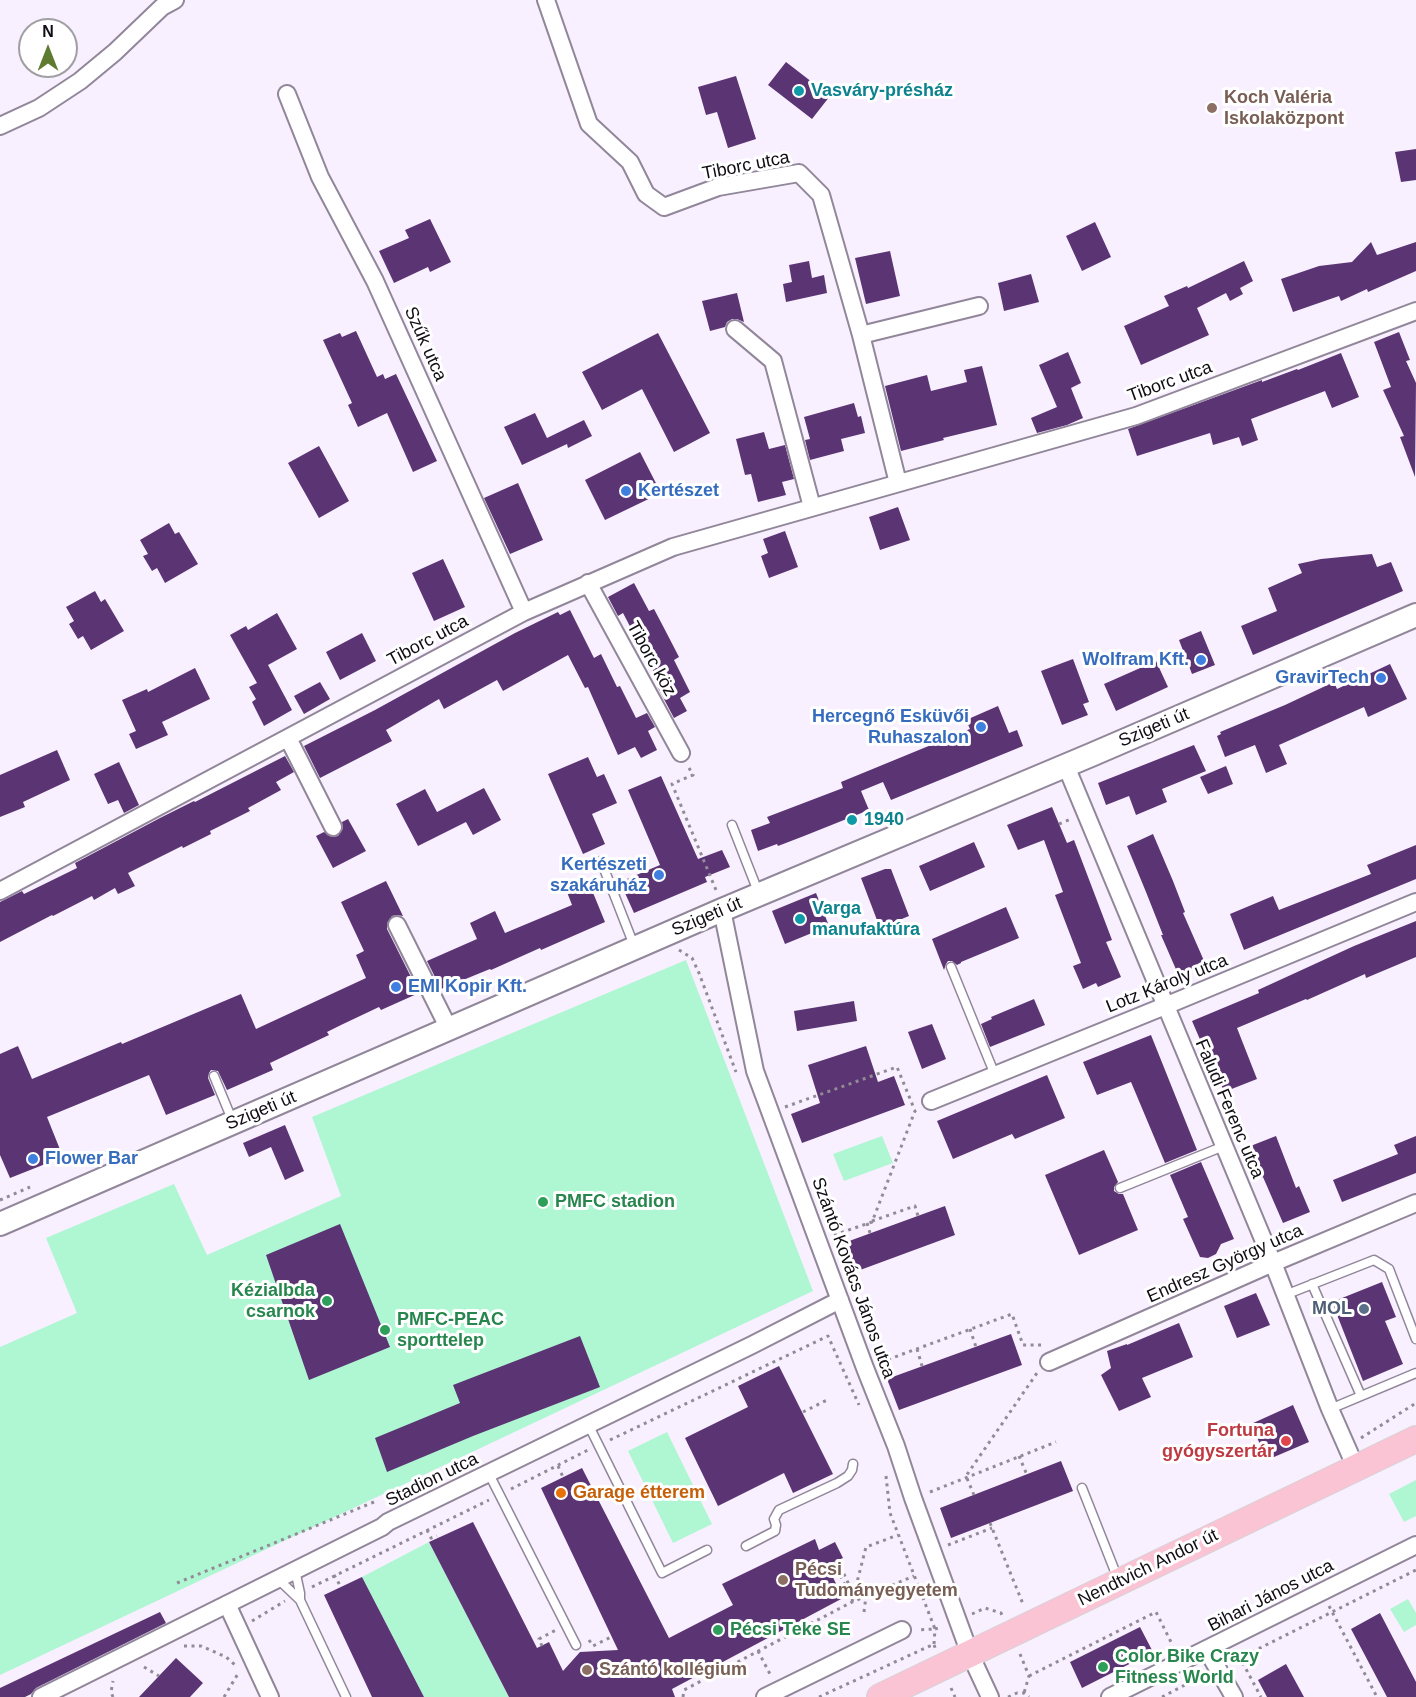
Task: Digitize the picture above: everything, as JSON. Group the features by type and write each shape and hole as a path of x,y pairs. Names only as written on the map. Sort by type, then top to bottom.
{"main road":[{"name":"Nendtvich Andor út","path":"880,1697 1416,1439"}],"street":[{"path":"0,126 39,108 80,81 115,52 162,7 176,0"},
{"name":"Tiborc utca","path":"546,0 589,124 630,162 646,194 664,207 718,187 799,173 821,195 861,335 898,483"},
{"name":"Szűk utca","path":"287,94 320,177 375,281 524,612"},
{"path":"861,335 979,306"},
{"name":"Tiborc utca","path":"0,891 524,612 673,547 1136,416 1415,315"},
{"path":"735,329 773,361 812,507"},
{"name":"Tiborc köz","path":"588,583 681,753"},
{"name":"Szigeti út","path":"0,1224 760,894 1066,766 1416,615"},
{"path":"288,738 333,827"},
{"name":"Faludi Ferenc utca","path":"1066,766 1356,1468"},
{"name":"Lotz Károly utca","path":"931,1101 1416,902"},
{"name":"Szántó Kovács János utca","path":"723,910 755,1071 896,1446 970,1654 990,1697"},
{"path":"397,925 449,1029"},
{"name":"Endresz György utca","path":"1049,1362 1416,1203"},
{"name":"Stadion utca","path":"41,1697 388,1522 840,1300"},
{"name":"Bihari János utca","path":"1110,1697 1416,1545"},
{"path":"227,1604 270,1697"},
{"path":"772,1694 902,1630"},
{"path":"1207,1650 1234,1697"}],"lane":[{"path":"732,825 760,894"},
{"path":"601,861 635,948"},
{"path":"951,967 995,1075"},
{"path":"214,1076 233,1123"},
{"path":"1120,1188 1224,1146"},
{"path":"1284,1295 1374,1260 1389,1269 1416,1339"},
{"path":"1312,1284 1361,1396"},
{"path":"1330,1409 1416,1373"},
{"path":"588,1424 662,1573 708,1550"},
{"path":"746,1546 775,1531 774,1519 779,1510 848,1476 853,1464"},
{"path":"489,1474 576,1645"},
{"path":"1082,1488 1119,1582"},
{"path":"295,1570 300,1600"},
{"path":"278,1579 300,1600 346,1697"}],"path":[{"path":"693,775 672,784 723,910"},
{"path":"1059,824 1074,818"},
{"path":"675,947 692,958 699,973"},
{"path":"784,1108 897,1067 915,1111"},
{"path":"865,1078 868,1086"},
{"path":"817,1096 820,1103"},
{"path":"872,1222 915,1111 931,1101"},
{"path":"818,1240 915,1206 918,1216"},
{"path":"867,1223 870,1233"},
{"path":"865,1368 1012,1314 1023,1345 1041,1346"},
{"path":"970,1329 976,1347"},
{"path":"832,1344 861,1409"},
{"path":"917,1348 922,1366"},
{"path":"966,1476 1037,1371 1049,1362"},
{"path":"802,1413 827,1400"},
{"path":"913,1498 1056,1442"},
{"path":"1019,1456 1027,1475"},
{"path":"558,1466 563,1477"},
{"path":"885,1468 890,1513 935,1629"},
{"path":"966,1476 974,1495"},
{"path":"177,1583 374,1502"},
{"path":"990,1523 1023,1604"},
{"path":"943,1547 992,1528"},
{"path":"427,1530 431,1538 437,1536"},
{"path":"852,1602 866,1547 898,1535"},
{"path":"852,1602 834,1562 840,1565 854,1596"},
{"path":"1162,1697 1416,1570"},
{"path":"334,1575 341,1587"},
{"path":"683,1697 684,1690 758,1651 852,1602 914,1576"},
{"path":"1322,1592 1377,1697"},
{"path":"864,1612 866,1596"},
{"path":"1029,1676 1156,1611 1181,1662"},
{"path":"542,1646 539,1639 566,1625"},
{"path":"588,1638 592,1646 611,1637"},
{"path":"1229,1639 1261,1697"},
{"path":"194,1641 184,1646 201,1646 226,1657 240,1670"},
{"path":"758,1651 772,1694"},
{"path":"236,1661 240,1670"},
{"path":"144,1667 159,1676"},
{"path":"224,1697 240,1670"},
{"path":"113,1681 111,1692 113,1697"},
{"path":"1008,1697 1024,1693 1029,1697"}],"green space":[{"name":"PMFC-PEAC sporttelep","path":"686,960 813,1291 0,1675 0,1347 77,1313 46,1238 174,1184 207,1255 341,1196 312,1117"},
{"path":"882,1136 893,1163 844,1181 833,1154"},
{"path":"667,1432 712,1524 673,1543 628,1451"},
{"path":"1416,1480 1416,1516 1404,1522 1389,1494"},
{"path":"429,1542 509,1697 424,1697 362,1577"},
{"path":"1408,1599 1416,1613 1416,1625 1404,1632 1390,1609"}],"building":[{"name":"Vasváry-présház","path":"786,62 830,96 812,119 768,85"},
{"path":"736,76 756,139 728,148 717,112 706,115 698,87"},
{"path":"1416,149 1416,180 1401,182 1395,152"},
{"path":"430,219 451,262 430,272 428,267 394,283 379,251 409,238 405,230"},
{"path":"1095,222 1111,257 1082,271 1066,236"},
{"path":"1371,242 1377,255 1416,242 1416,271 1341,301 1339,296 1293,312 1281,279 1319,266 1352,262"},
{"path":"890,251 900,296 866,304 855,258"},
{"path":"809,261 812,278 824,275 827,293 786,302 783,284 792,282 789,265"},
{"path":"1244,261 1253,281 1240,288 1243,294 1230,301 1226,293 1197,308 1209,335 1141,365 1124,326 1169,306 1164,296 1187,286 1188,288"},
{"path":"1031,274 1039,302 1004,311 998,283"},
{"path":"737,293 744,322 732,319 725,327 710,331 702,301"},
{"path":"356,331 377,377 383,374 385,379 396,374 437,461 413,472 387,413 358,427 348,405 352,403 323,340 340,333 342,337"},
{"path":"1399,332 1410,360 1406,361 1416,383 1415,477 1400,437 1404,436 1383,390 1391,387 1374,342"},
{"path":"658,333 710,433 674,452 642,389 602,410 582,372"},
{"path":"1068,352 1081,383 1071,388 1083,418 1037,433 1031,418 1057,407 1039,365"},
{"path":"1341,353 1359,397 1332,408 1325,391 1251,419 1258,440 1242,446 1239,437 1213,445 1210,433 1137,456 1128,429"},
{"path":"982,366 997,425 901,451 885,386 927,375 931,391 967,382 964,370"},
{"path":"854,403 858,417 861,416 865,433 841,439 844,451 810,460 805,440 810,439 804,417"},
{"path":"535,413 547,438 584,420 592,436 568,448 567,444 522,465 504,427"},
{"path":"764,432 769,449 785,445 794,479 782,482 786,495 758,502 751,474 745,475 736,439"},
{"path":"319,446 349,501 319,518 288,463"},
{"path":"640,452 661,493 605,520 585,480"},
{"path":"518,483 543,540 510,554 484,498"},
{"path":"898,507 910,540 880,550 869,517"},
{"path":"169,523 175,534 179,532 198,564 165,583 157,568 152,571 143,556 148,554 140,540"},
{"path":"785,531 798,567 769,578 761,556 768,553 763,539"},
{"path":"1372,554 1377,567 1391,562 1403,591 1253,655 1241,626 1277,611 1268,588 1302,573 1298,564 1321,559"},
{"path":"443,559 465,607 434,621 412,573"},
{"path":"634,583 649,611 654,609 679,657 674,660 690,692 680,698 687,711 674,718 657,686 660,684 623,613 618,616 608,597"},
{"path":"95,591 101,602 105,599 124,631 91,650 83,636 78,639 69,624 74,621 66,607"},
{"path":"570,610 594,658 601,654 636,718 647,713 655,727 648,731 657,750 641,758 635,747 618,755 588,687 585,688 568,655 503,691 497,680 444,709 439,699 386,730 392,741 320,778 304,746 515,633 558,612 560,615"},
{"path":"277,613 297,649 268,665 292,710 264,726 252,702 256,699 249,687 257,683 230,635 246,626 248,630"},
{"path":"1201,631 1215,665 1192,674 1179,640"},
{"path":"362,633 376,661 340,680 326,652"},
{"path":"1073,659 1089,702 1083,704 1088,715 1062,725 1041,671"},
{"path":"1156,661 1168,687 1116,711 1104,684"},
{"path":"1390,664 1407,699 1368,717 1364,707 1279,745 1287,764 1266,773 1255,745 1225,757 1217,736 1221,734 1220,732 1334,682 1337,689"},
{"path":"195,668 210,699 162,722 168,735 136,749 129,734 136,731 122,700 147,689 148,692"},
{"path":"320,682 330,699 304,714 294,696"},
{"path":"998,706 1009,733 1017,730 1023,746 891,800 883,782 861,791 869,810 778,846 777,844 758,851 751,830 770,823 767,817 843,788 841,782 970,729 966,720"},
{"path":"1194,745 1206,771 1162,789 1167,802 1136,815 1129,796 1106,805 1098,783"},
{"path":"57,750 70,780 23,802 25,807 0,817 0,775"},
{"path":"285,756 294,772 276,782 281,790 248,808 250,811 210,831 211,834 128,873 135,886 118,894 115,888 94,900 92,896 0,942 0,902 22,891 24,894 77,868 75,863"},
{"path":"588,757 597,777 604,774 617,803 592,814 605,844 583,854 548,774"},
{"path":"119,762 139,805 124,813 118,800 108,804 94,774"},
{"path":"1226,766 1233,784 1208,794 1200,777"},
{"path":"661,776 698,859 722,850 730,867 705,877 707,882 634,913 620,882 660,865 628,790"},
{"path":"484,788 501,820 473,835 466,822 418,846 396,804 425,789 437,812"},
{"path":"1052,807 1067,843 1074,840 1112,940 1106,942 1121,977 1098,987 1096,983 1083,989 1073,966 1081,963 1055,895 1063,892 1044,840 1018,850 1007,825"},
{"path":"348,819 366,851 333,868 316,836 324,832 332,837 338,836 343,828 342,822"},
{"path":"1153,834 1205,963 1178,974 1127,846"},
{"path":"974,842 985,867 930,891 919,866"},
{"path":"1416,845 1416,879 1244,950 1230,914 1273,896 1279,910 1371,874 1367,865"},
{"path":"891,869 909,916 880,928 861,878"},
{"path":"587,878 605,922 441,989 427,961 477,939 470,923 495,911 505,933 572,905 565,887"},
{"path":"386,881 403,916 392,916 387,929 419,993 381,1010 379,1007 327,1032 329,1035 270,1063 273,1070 227,1090 218,1071 211,1070 208,1078 215,1095 166,1115 149,1075 47,1117 63,1157 10,1178 0,1155 0,1054 18,1046 32,1079 241,994 256,1029 366,978 356,955 364,951 341,902"},
{"name":"Varga manufaktúra","path":"816,893 829,926 785,944 772,911"},
{"path":"1006,907 1019,938 957,965 948,961 944,970 932,939"},
{"path":"1416,921 1416,957 1366,978 1365,974 1237,1028 1257,1079 1224,1092 1210,1056 1208,1058 1192,1021 1259,993 1258,990 1354,946"},
{"path":"1034,999 1045,1025 990,1047 981,1024 992,1019 991,1017"},
{"path":"854,1001 857,1021 797,1031 794,1011"},
{"path":"932,1024 946,1059 922,1069 908,1032"},
{"path":"1151,1035 1197,1150 1165,1163 1131,1082 1097,1095 1083,1062"},
{"path":"866,1046 878,1082 894,1076 905,1105 802,1143 791,1114 820,1103 808,1065"},
{"path":"1047,1075 1065,1118 1015,1139 1012,1134 953,1159 937,1121"},
{"path":"285,1125 304,1171 285,1180 271,1147 249,1157 243,1143"},
{"path":"1276,1136 1296,1188 1299,1186 1310,1212 1283,1223 1263,1177 1260,1178 1248,1147"},
{"path":"1416,1136 1416,1173 1342,1202 1333,1180 1398,1154 1394,1145"},
{"path":"1104,1150 1118,1182 1114,1191 1123,1194 1138,1230 1079,1255 1045,1175"},
{"path":"1201,1162 1234,1239 1221,1244 1216,1254 1208,1258 1200,1257 1183,1219 1188,1217 1170,1175"},
{"path":"945,1206 955,1235 852,1273 841,1244"},
{"name":"Kézialbda csarnok","path":"340,1224 390,1347 309,1380 266,1255"},
{"path":"1382,1282 1396,1317 1385,1321 1403,1364 1363,1381 1332,1302"},
{"path":"1256,1293 1270,1325 1237,1338 1224,1306"},
{"path":"1179,1323 1193,1357 1142,1378 1151,1397 1119,1411 1101,1375 1111,1368 1107,1351"},
{"path":"1011,1334 1022,1365 899,1410 887,1379"},
{"path":"580,1336 600,1387 387,1472 375,1438 460,1403 453,1385"},
{"path":"779,1366 833,1474 793,1493 784,1473 718,1506 685,1438 748,1407 738,1386"},
{"path":"1293,1405 1309,1442 1267,1460 1251,1424"},
{"path":"1061,1461 1073,1491 951,1538 940,1508"},
{"name":"Pécsi Tudományegyetem","path":"582,1468 669,1638 733,1605 722,1584 815,1539 819,1550 835,1542 843,1558 827,1565 843,1598 672,1689 675,1697 509,1697 429,1542 473,1522 537,1648 549,1642 563,1671 580,1652 618,1650 541,1488"},
{"path":"362,1577 424,1697 372,1697 324,1595"},
{"path":"160,1612 166,1623 36,1688 25,1697 0,1697 0,1688"},
{"path":"1380,1613 1416,1682 1416,1697 1387,1697 1351,1629"},
{"path":"1140,1627 1153,1652 1082,1688 1070,1662"},
{"path":"176,1658 203,1683 190,1697 139,1697"},
{"path":"1286,1664 1304,1697 1267,1697 1258,1680"}],"place":[{"name":"Vasváry-présház","path":"799,91"},
{"name":"Koch Valéria Iskolaközpont","path":"1212,108"},
{"name":"Kertészet","path":"626,491"},
{"name":"Wolfram Kft.","path":"1201,660"},
{"name":"GravirTech","path":"1381,678"},
{"name":"Hercegnő Esküvői Ruhaszalon","path":"981,727"},
{"name":"1940","path":"852,820"},
{"name":"Kertészeti szakáruház","path":"659,875"},
{"name":"Varga manufaktúra","path":"800,919"},
{"name":"EMI Kopir Kft.","path":"396,987"},
{"name":"Flower Bar","path":"33,1159"},
{"name":"PMFC stadion","path":"543,1202"},
{"name":"Kézialbda csarnok","path":"327,1301"},
{"name":"MOL","path":"1364,1309"},
{"name":"PMFC-PEAC sporttelep","path":"385,1330"},
{"name":"Fortuna gyógyszertár","path":"1286,1441"},
{"name":"Garage étterem","path":"561,1493"},
{"name":"Pécsi Tudományegyetem","path":"783,1580"},
{"name":"Pécsi Teke SE","path":"718,1630"},
{"name":"Color Bike Crazy Fitness World","path":"1103,1667"},
{"name":"Szántó kollégium","path":"587,1670"}]}
